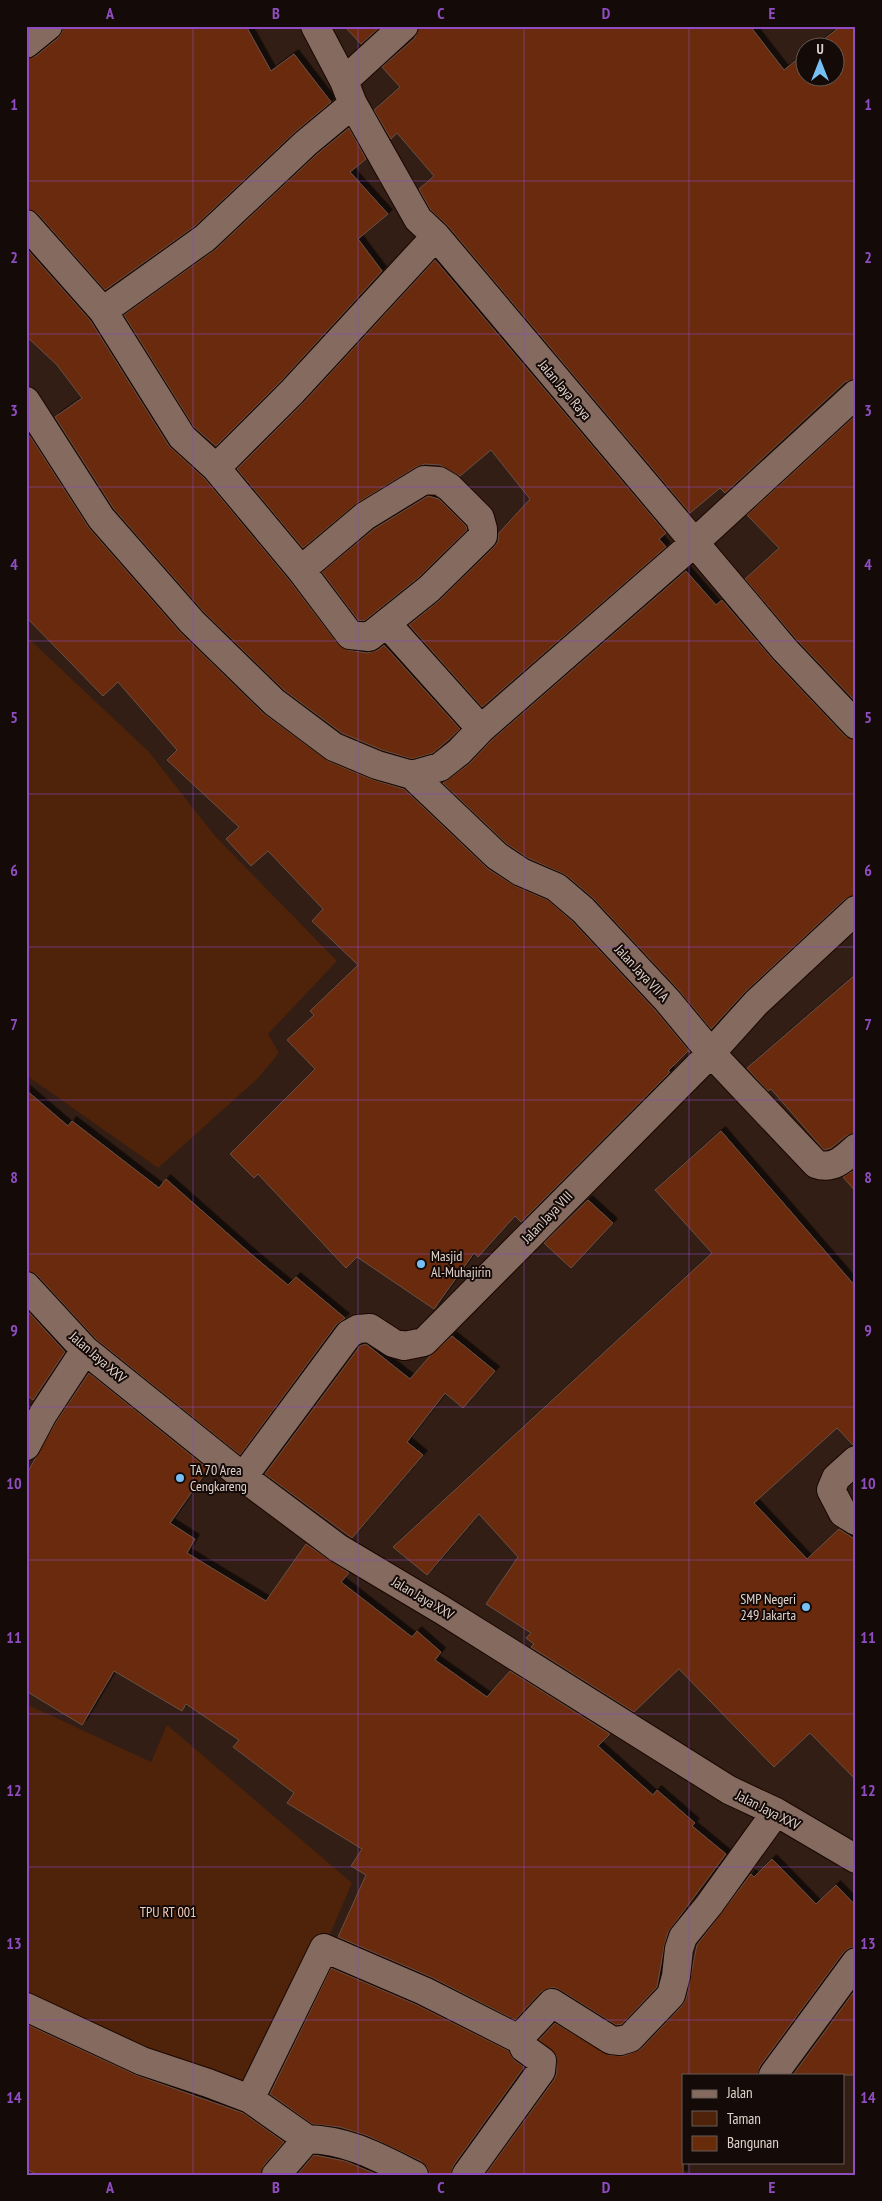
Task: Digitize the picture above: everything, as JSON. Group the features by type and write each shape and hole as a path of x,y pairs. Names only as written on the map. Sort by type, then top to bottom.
{"street":[{"path":"26,44 48,26"},
{"name":"Jalan Jaya Raya","path":"315,26 349,93 418,219 436,236 785,650 856,725"},
{"path":"103,311 205,238 306,143 404,26"},
{"path":"26,224 103,311 182,437 216,468 301,570 350,635 369,637 387,624 429,589 483,536 484,529 480,518 449,487 439,481 424,480 386,505 365,516 301,570"},
{"path":"216,468 292,392 436,236"},
{"path":"26,401 101,518 192,622 274,702 334,747 377,765 412,775 440,767 459,752 481,729 694,543 856,394"},
{"path":"387,624 481,729"},
{"name":"Jalan Jaya VII A","path":"412,775 497,856 521,872 556,887 583,910 667,1000 711,1052 816,1164 828,1166 837,1164 856,1148"},
{"name":"Jalan Jaya VIII","path":"243,1477 349,1334 358,1329 370,1328 393,1343 404,1346 424,1342 711,1052 756,1003 856,910"},
{"name":"Jalan Jaya XXV","path":"26,1286 85,1350 243,1477 338,1548 442,1610 729,1790 776,1812 856,1859"},
{"path":"26,1446 43,1414 85,1350"},
{"path":"856,1460 836,1478 831,1490 843,1512 856,1521"},
{"path":"466,2175 541,2071 542,2061 524,2048 521,2040 524,2032 552,2003 611,2040 620,2041 630,2038 671,1995 683,1937 709,1905 776,1812"},
{"path":"250,2099 324,1948 424,1991 521,2040"},
{"path":"774,2074 856,1962"},
{"path":"26,2007 142,2061 250,2099 307,2139 327,2140 352,2145 414,2175"},
{"path":"276,2175 307,2139"}],"green space":[{"path":"26,636 149,752 215,836 337,961 268,1034 279,1053 257,1079 158,1168 26,1075"},
{"name":"TPU RT 001","path":"26,1704 151,1762 167,1725 352,1883 256,2106 26,2003"}],"building":[{"path":"63,26 246,26 271,71 294,54 331,102 295,132 195,226 105,290 38,214 26,209 26,59 36,56 58,38"},
{"path":"344,26 381,26 361,44"},
{"path":"419,26 750,26 784,70 794,62 794,88 844,88 844,38 826,38 841,26 856,26 856,379 845,382 725,493 720,488 690,513 448,226 430,209 419,189 434,176 397,133 391,139 374,110 400,87 382,67 415,38"},
{"path":"349,128 366,159 350,172 388,214 358,239 382,271 281,381 216,446 194,427 124,315 216,249 316,155"},
{"path":"26,248 90,320 169,446 205,479 289,580 338,644 348,650 367,653 378,650 384,645 460,729 433,753 412,759 382,750 342,733 284,690 203,611 114,509 55,417 82,398 57,365 26,336"},
{"path":"435,260 666,533 659,539 666,547 482,707 409,625 440,600 494,547 498,542 499,533 530,499 491,450 460,476 440,465 425,464 416,467 357,503 303,548 237,469 303,403"},
{"path":"856,415 856,702 797,640 745,579 779,548 747,515"},
{"path":"30,436 89,528 180,632 263,713 328,761 371,779 404,789 488,869 515,886 548,900 572,921 655,1010 690,1052 688,1051 668,1071 670,1072 521,1222 515,1216 478,1257 474,1253 434,1309 357,1257 346,1268 258,1174 254,1178 230,1154 315,1069 287,1040 314,1015 310,1011 358,965 312,921 323,909 268,851 251,866 226,839 239,827 167,760 177,750 118,682 103,696 26,617 26,438"},
{"path":"428,496 439,499 466,526 467,530 419,577 364,621 358,620 322,572 374,529"},
{"path":"686,571 716,605 722,600 774,661 845,736 856,740 856,895 845,899 745,992 711,1029 678,989 593,898 566,875 528,858 507,844 443,783 469,764 492,740"},
{"path":"856,974 856,1133 846,1136 831,1148 824,1150 771,1089 768,1091 747,1068"},
{"path":"26,1090 68,1126 72,1121 159,1188 166,1179 288,1285 296,1277 345,1318 336,1325 240,1455 96,1339 37,1275 26,1271"},
{"path":"721,1131 856,1287 856,1445 853,1445 837,1428 754,1503 807,1559 839,1529 856,1540 856,1780 810,1733 774,1767 679,1669 634,1712 531,1647 534,1644 526,1638 531,1633 486,1604 518,1557 479,1514 427,1575 393,1547 712,1253 655,1190"},
{"path":"856,1169 856,1192 843,1177"},
{"path":"588,1200 613,1223 571,1268 544,1243"},
{"path":"26,1309 65,1352 33,1400 26,1395"},
{"path":"452,1336 495,1371 463,1408 445,1393 407,1442 423,1455 352,1538 265,1474 360,1346 366,1344 410,1379 430,1356"},
{"path":"89,1373 208,1469 170,1523 195,1539 187,1553 266,1601 306,1544 349,1573 341,1582 412,1637 417,1631 441,1652 435,1660 487,1697 510,1671 610,1734 598,1746 653,1795 657,1790 695,1823 692,1826 726,1854 668,1932 657,1987 622,2024 616,2025 553,1987 541,1992 515,2020 431,1977 338,1937 366,1875 351,1866 362,1849 287,1803 294,1793 233,1747 239,1740 186,1704 182,1711 114,1671 82,1725 26,1691 26,1475 56,1422"},
{"path":"772,1859 816,1904 836,1885 856,1906 856,1947 849,1948 843,1953 760,2066 758,2074 682,2074 683,2175 485,2175 554,2080 557,2073 556,2055 539,2040 555,2023 609,2055 624,2056 641,2049 682,2006 686,1999 697,1945 751,1874 754,1877"},
{"path":"331,1968 417,2005 509,2051 514,2060 524,2067 453,2166 451,2175 430,2175 427,2167 421,2161 368,2136 340,2127 312,2124 270,2094"},
{"path":"856,1989 856,2075 794,2074"},
{"path":"26,2024 136,2075 243,2113 284,2142 264,2165 261,2175 38,2175 26,2169"},
{"path":"314,2155 345,2161 378,2175 297,2175"}],"place":[{"name":"Masjid Al-Muhajirin","path":"421,1264"},
{"name":"TA 70 Area Cengkareng","path":"180,1478"},
{"name":"SMP Negeri 249 Jakarta","path":"806,1607"}]}
